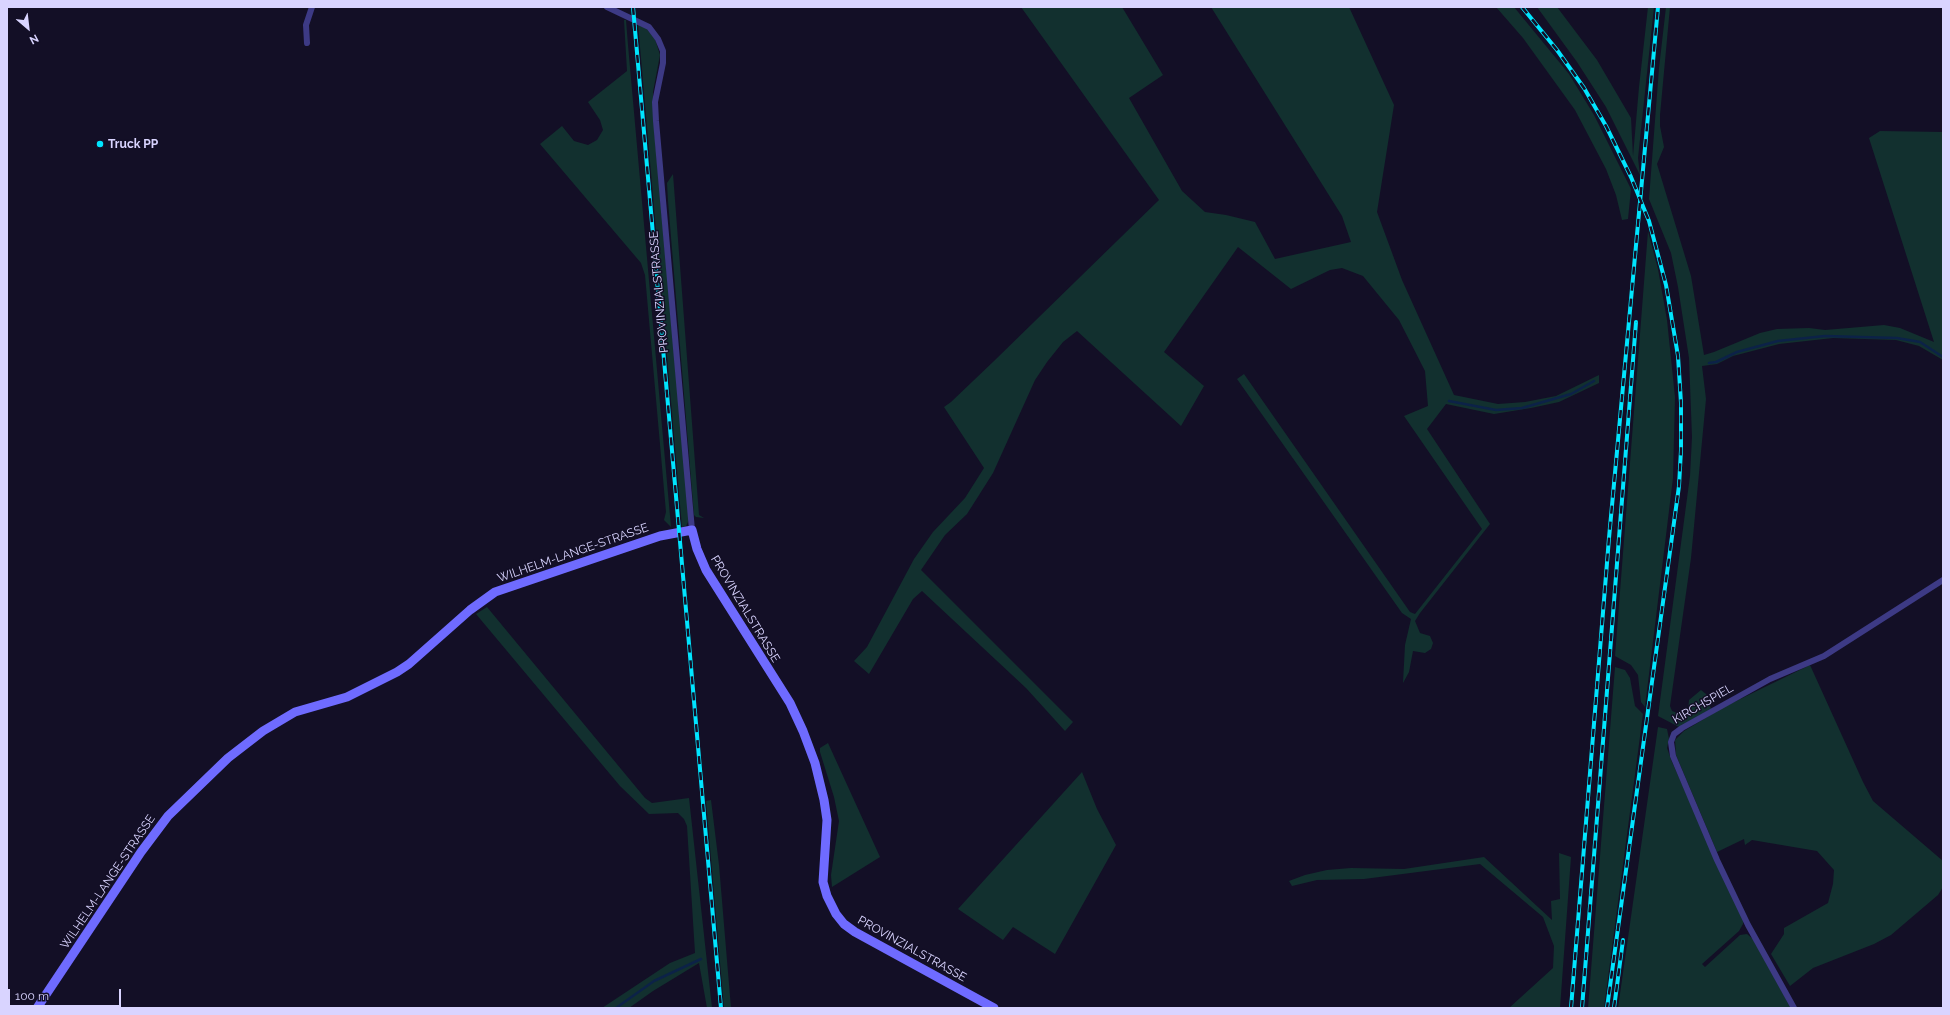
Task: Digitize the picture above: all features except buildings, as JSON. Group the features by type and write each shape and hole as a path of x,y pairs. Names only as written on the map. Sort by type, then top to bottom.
{"street":[{"path":"307,43 306,25 312,7"},
{"name":"PROVINZIALSTRASSE","path":"607,7 649,27 658,39 663,51 663,63 655,102 656,121 692,530 696,549 706,570 790,703 805,736 819,779 826,810 823,882 827,896 836,914 844,924 855,932 994,1008"},
{"name":"WILHELM-LANGE-STRASSE","path":"37,1008 141,852 168,816 228,758 263,731 295,712 347,697 397,672 409,664 470,610 495,592 660,536 692,530"},
{"name":"KIRCHSPIEL","path":"1794,1008 1748,925 1718,860 1673,756 1671,742 1672,738 1674,734 1682,728 1770,679 1824,656 1943,580"}],"green space":[{"path":"1021,7 1122,7 1163,75 1129,98 1182,191 1205,212 1255,222 1275,259 1351,242 1342,216 1211,7 1349,7 1394,105 1377,212 1402,280 1454,395 1498,404 1525,402 1556,396 1599,375 1599,383 1559,402 1531,408 1494,414 1446,404 1427,429 1490,524 1415,621 1420,633 1430,636 1433,643 1431,649 1425,653 1413,651 1409,672 1403,683 1405,645 1411,619 1402,613 1237,379 1244,374 1410,612 1415,614 1482,529 1404,416 1428,406 1425,371 1399,320 1363,276 1342,268 1330,270 1291,289 1238,247 1164,352 1204,386 1181,426 1077,331 1063,342 1035,380 993,473 967,514 945,535 921,570 1073,722 1065,731 1026,688 922,591 913,599 869,674 854,661 867,647 914,559 933,532 965,498 984,468 944,407 994,361 1159,200"},
{"path":"1496,7 1514,7 1569,74 1594,115 1631,189 1628,219 1622,220 1616,195 1606,169 1575,110 1523,38"},
{"path":"1537,7 1557,7 1597,60 1631,118 1633,156 1648,7 1654,7 1638,158 1640,175 1606,107 1577,62"},
{"path":"1666,7 1670,7 1660,115 1660,126 1664,147 1657,164 1691,276 1704,355 1760,333 1777,329 1809,328 1825,330 1884,325 1900,328 1934,342 1869,138 1880,131 1943,132 1943,360 1919,346 1896,340 1833,338 1779,344 1733,356 1717,364 1702,366 1706,399 1691,558 1670,706 1672,711 1683,715 1688,711 1689,700 1701,690 1706,694 1711,709 1679,727 1658,716 1690,476 1692,437 1689,358 1678,287 1671,253 1649,199 1659,68"},
{"path":"624,20 626,20 671,527 664,520 666,512 645,275 641,263 540,144 562,126 574,141 588,145 597,140 603,130 600,120 588,102 627,71"},
{"path":"638,24 646,28 655,39 660,55 653,92 654,127 689,520 686,526 682,527"},
{"path":"673,174 699,515 704,518 696,517 694,515 668,201 667,183"},
{"path":"1648,231 1658,269 1667,320 1675,397 1673,478 1645,707 1641,702 1638,675 1631,665 1615,656"},
{"path":"487,607 645,798 652,803 689,798 712,1008 707,1008 699,963 653,991 629,1008 602,1008 670,963 695,953 687,826 684,819 678,813 649,814 620,786 476,614"},
{"path":"1810,665 1873,801 1943,861 1943,887 1938,895 1891,935 1874,944 1813,968 1790,986 1771,954 1784,934 1784,928 1828,903 1833,884 1834,870 1817,851 1752,840 1745,845 1744,839 1717,852 1676,755 1675,740 1684,731 1724,707"},
{"path":"1615,667 1625,670 1630,678 1635,706 1643,714 1604,1008 1588,1008"},
{"path":"1658,727 1667,729 1669,739 1667,748 1672,762 1743,920 1743,924 1739,931 1702,964 1705,967 1740,935 1747,934 1753,939 1791,1008 1618,1008"},
{"path":"828,743 880,857 832,887 831,875 839,821 834,797 820,752 820,748"},
{"path":"1082,772 1097,809 1116,845 1055,954 1013,927 1003,940 958,909"},
{"path":"711,800 719,865 731,1008 724,1008 706,801"},
{"path":"1559,853 1571,857 1560,1008 1509,1008 1553,968 1554,946 1543,917 1480,864 1364,879 1317,880 1292,886 1289,881 1305,875 1327,870 1351,868 1404,869 1484,857 1552,920 1551,901 1560,899"}],"waterway":[{"path":"1709,363 1716,362 1737,352 1778,341 1825,336 1897,338 1920,342 1943,357"},
{"path":"1449,401 1496,410 1522,408 1571,394 1594,381"},
{"path":"616,1008 654,981 701,959"}],"railway":[{"path":"633,7 721,1008"},
{"path":"1522,7 1557,50 1584,88 1606,126 1631,177 1649,221 1666,285 1678,356 1681,403 1679,486 1607,1008"},
{"path":"1571,1008 1609,538 1658,7"},
{"path":"1582,1008 1636,322"},
{"path":"1614,1008 1623,940"}],"place":[{"name":"Truck PP","path":"100,144"}]}
